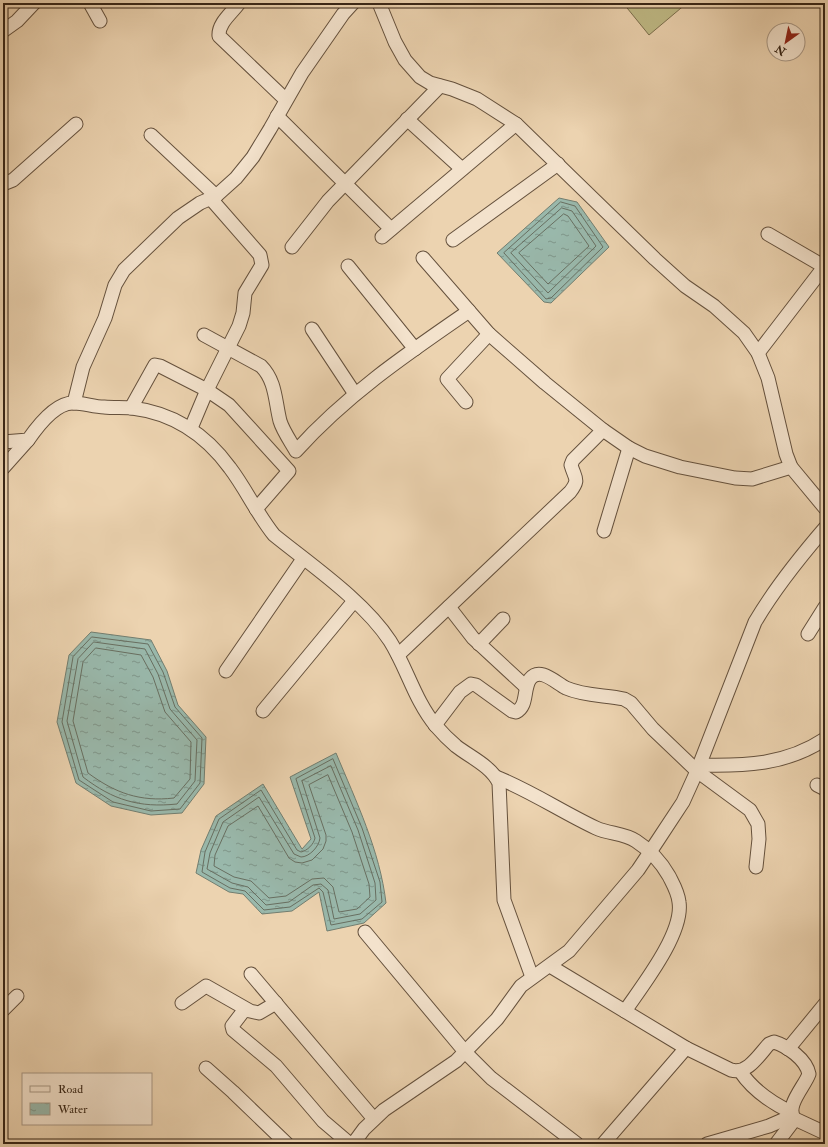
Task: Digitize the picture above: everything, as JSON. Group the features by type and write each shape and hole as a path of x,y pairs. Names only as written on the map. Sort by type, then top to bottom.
{"street":[{"path":"3,31 17,21 34,3"},
{"path":"90,3 100,21"},
{"path":"239,3 221,25 218,31 219,36 286,100"},
{"path":"74,403 83,367 105,318 115,285 124,270 178,218 214,197 236,178 253,157 302,73 343,14 353,3"},
{"path":"380,3 395,42 405,60 420,77 430,84 440,86 477,100 516,124 558,164 604,212 655,260 685,286 714,306 744,333 758,353 768,378 786,454 791,467 825,507"},
{"path":"292,247 328,201 440,86"},
{"path":"278,116 345,184 387,233 516,124"},
{"path":"407,119 462,169"},
{"path":"3,184 13,180 76,124"},
{"path":"151,135 214,197 260,255 262,260 262,265 245,293 243,313 239,326 191,428"},
{"path":"453,240 558,164"},
{"path":"758,353 825,267 768,234"},
{"path":"423,258 489,334 545,383 603,430 630,448 645,456 680,467 735,478 752,479 791,467"},
{"path":"348,266 415,349"},
{"path":"204,335 261,366 267,372 271,380 280,422 296,451 313,432 355,394 469,311"},
{"path":"312,329 355,394"},
{"path":"466,402 447,378 489,334"},
{"path":"131,408 155,366 160,366 208,390 229,405 289,472 256,509"},
{"path":"3,468 59,408 74,403 104,407 131,408 172,418 191,428 209,442 231,468 256,509 274,534 354,601 377,623 398,655 422,705 435,725 455,745 491,771 496,777 499,783 504,900 532,977"},
{"path":"398,655 570,492 576,484 577,477 571,465 573,460 603,430"},
{"path":"3,442 28,440"},
{"path":"604,531 630,448"},
{"path":"354,1144 374,1119 384,1110 466,1053 497,1018 521,986 569,951 585,934 650,852 683,802 698,768 755,622 764,607 801,557 825,528"},
{"path":"226,672 303,559"},
{"path":"263,711 354,601"},
{"path":"449,607 461,625 479,644 526,687"},
{"path":"808,634 825,607"},
{"path":"479,644 503,619"},
{"path":"435,725 460,692 471,684 476,685 512,711 516,712 520,710 523,705 526,687 531,678 541,674 566,688 579,692 624,699 631,703 653,729 750,810 758,824 759,839 756,866"},
{"path":"698,768 785,759 811,748 825,739"},
{"path":"496,777 523,789 595,828 625,835 650,852 659,861 676,889 679,902 679,912 667,946 625,1011"},
{"path":"365,932 466,1053 491,1078 577,1144"},
{"path":"550,966 686,1048 731,1070 740,1071 750,1065 769,1044 774,1042 788,1049 806,1064 809,1074 793,1116 776,1144"},
{"path":"251,974 374,1119"},
{"path":"182,1003 206,986 245,1009 259,1013 276,1003"},
{"path":"3,1010 17,996"},
{"path":"788,1049 825,1004"},
{"path":"245,1009 234,1022 232,1026 233,1030 276,1066 323,1122 350,1144"},
{"path":"603,1144 686,1048"},
{"path":"206,1068 234,1092 287,1144"},
{"path":"740,1071 752,1085 793,1116 823,1128"},
{"path":"707,1144 769,1126 793,1116"}],"shaded area":[{"path":"623,3 687,3 649,35"}],"water":[{"path":"559,198 577,202 609,247 551,303 544,302 497,253"},
{"path":"91,632 151,640 167,671 178,705 206,737 204,784 182,813 151,815 111,806 76,783 57,722 69,655"},
{"path":"336,753 373,845 383,884 386,903 364,923 327,931 319,892 292,911 262,914 243,894 229,892 196,873 201,850 216,816 263,784 302,849 311,839 290,777"}]}
